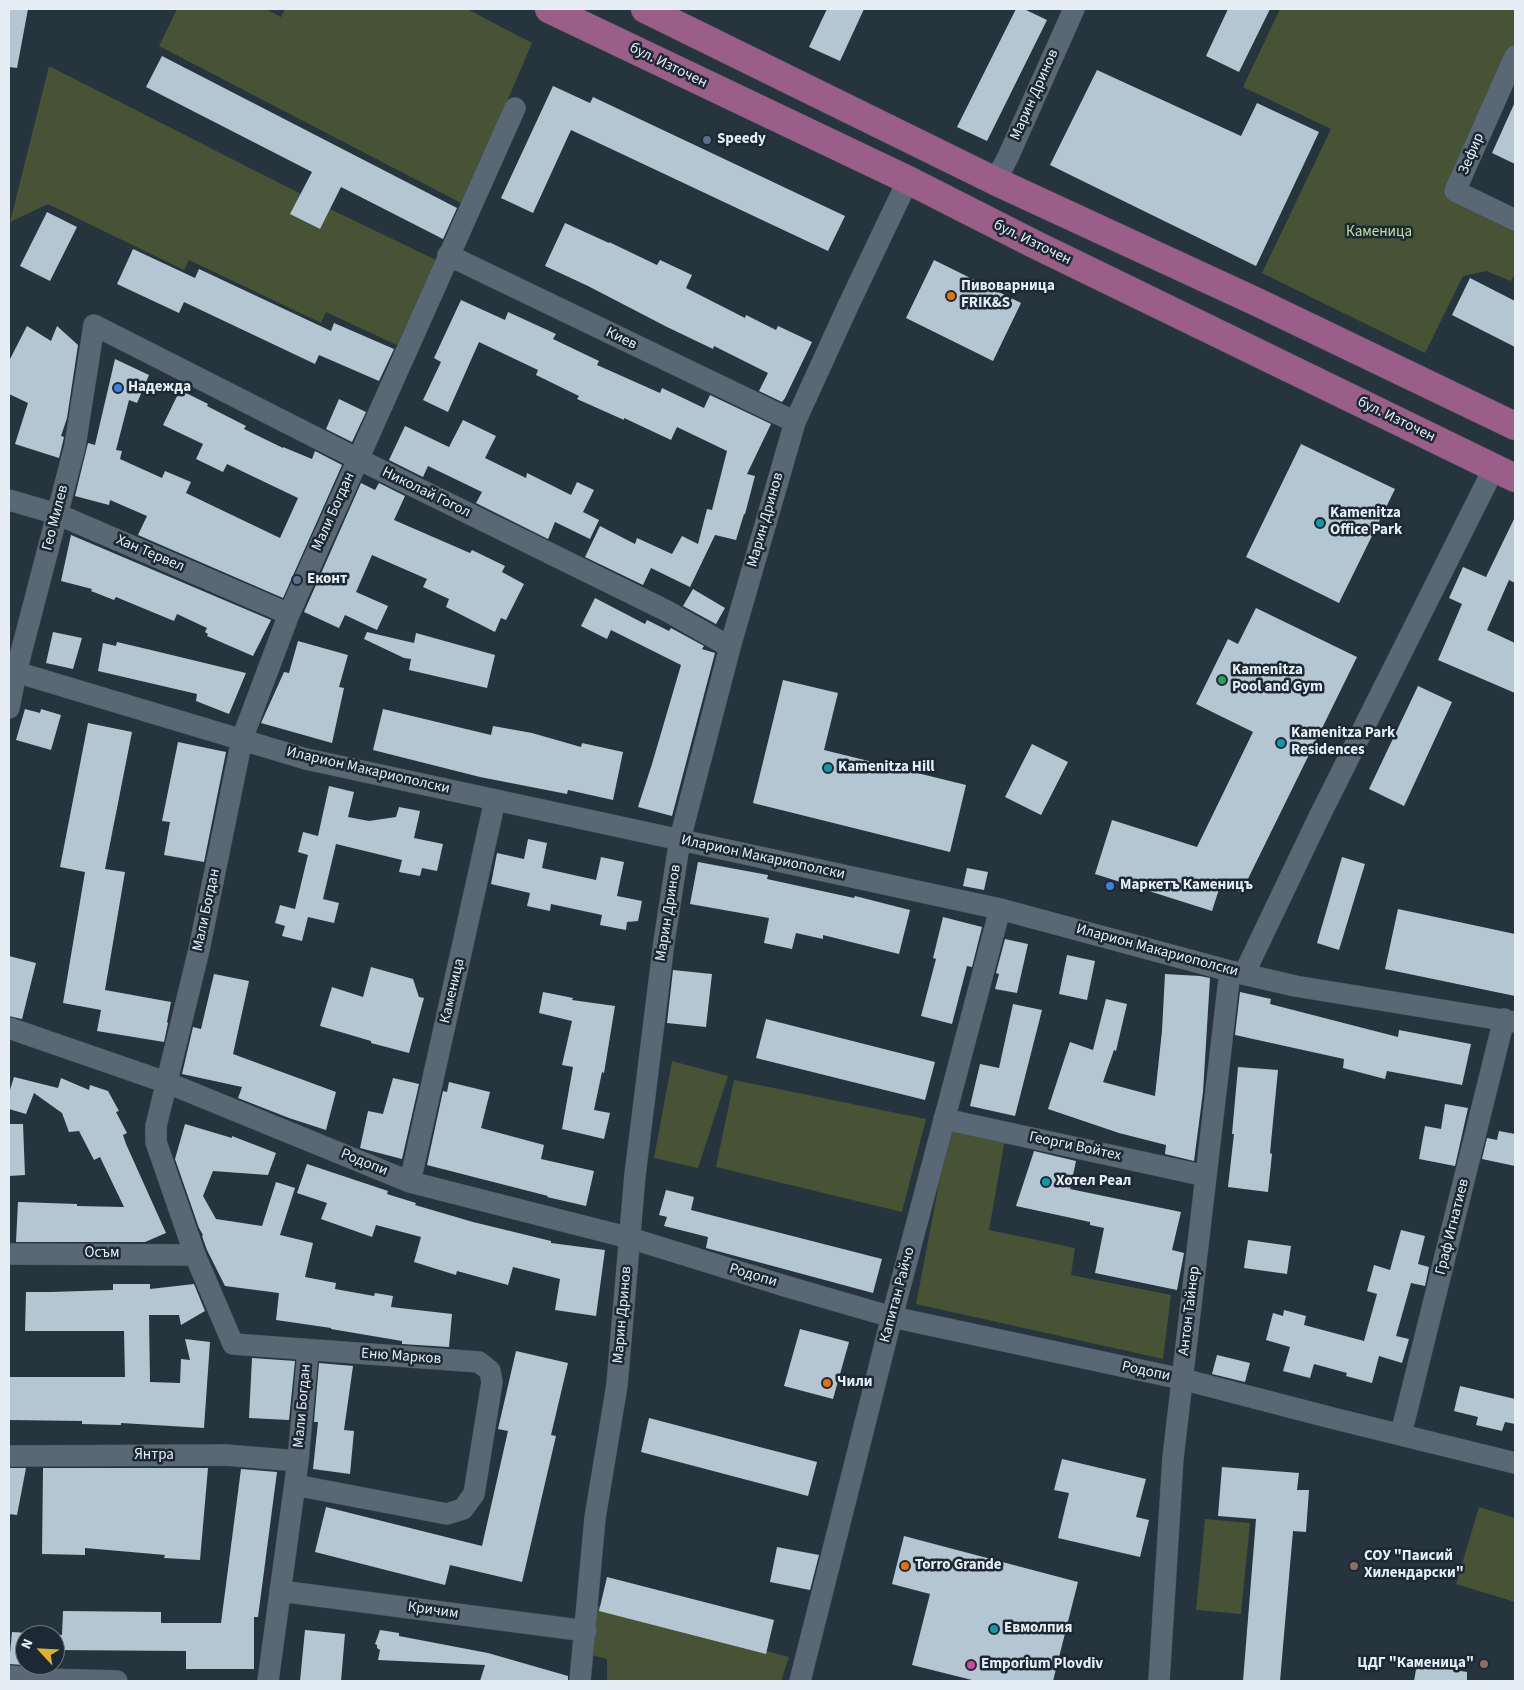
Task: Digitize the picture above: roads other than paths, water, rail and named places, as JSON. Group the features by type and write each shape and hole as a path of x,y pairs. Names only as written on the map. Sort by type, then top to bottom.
{"main road":[{"name":"бул. Източен","path":"549,9 908,180 1034,244 1505,473"},
{"path":"645,9 995,182 1259,303 1515,426"}],"street":[{"name":"Марин Дринов","path":"995,182 1074,9"},
{"name":"Зефир","path":"1515,56 1456,191 1515,220"},
{"name":"Мали Богдан","path":"268,1681 298,1461 308,1351 233,1344 195,1255 156,1142 156,1126 168,1083 198,950 242,739 289,614 515,108"},
{"name":"Марин Дринов","path":"580,1681 595,1518 617,1385 635,1175 664,942 680,839 730,647 795,422 908,180"},
{"name":"Киев","path":"448,255 795,422"},
{"name":"Николай Гогол","path":"94,325 358,460 668,611 730,647"},
{"name":"Гео Милев","path":"9,708 16,672 75,446 94,325"},
{"name":"Антон Тайнер","path":"1159,1681 1173,1458 1206,1176 1237,973 1323,808 1505,473"},
{"name":"Хан Тервел","path":"9,500 57,514 289,614"},
{"name":"Иларион Макариополски","path":"16,672 306,759 1000,910 1237,973 1295,986 1510,1021"},
{"name":"Каменица","path":"410,1182 495,800"},
{"name":"Капитан Райчо","path":"800,1681 892,1317 1000,910"},
{"name":"Граф Игнатиев","path":"1401,1434 1510,1021"},
{"name":"Родопи","path":"9,1028 168,1083 410,1182 630,1238 892,1317 1182,1379 1515,1463"},
{"name":"Георги Войтех","path":"944,1119 1206,1176"},
{"name":"Осъм","path":"9,1254 195,1255"},
{"name":"Еню Марков","path":"295,1485 446,1514 463,1509 474,1494 492,1382 490,1371 480,1362 308,1351"},
{"name":"Янтра","path":"9,1456 225,1455 298,1461"},
{"name":"Кричим","path":"280,1590 586,1631"},
{"path":"9,1676 46,1680 117,1681"}],"place":[{"name":"Speedy","path":"707,140"},
{"name":"Пивоварница FRIK&S","path":"951,296"},
{"name":"Надежда","path":"118,388"},
{"name":"Kamenitza Office Park","path":"1320,523"},
{"name":"Еконт","path":"297,580"},
{"name":"Kamenitza Pool and Gym","path":"1222,680"},
{"name":"Kamenitza Park Residences","path":"1281,743"},
{"name":"Kamenitza Hill","path":"828,768"},
{"name":"Маркетъ Каменицъ","path":"1110,886"},
{"name":"Хотел Реал","path":"1046,1182"},
{"name":"Чили","path":"827,1383"},
{"name":"Torro Grande","path":"905,1566"},
{"name":"СОУ \"Паисий Хилендарски\"","path":"1354,1566"},
{"name":"Евмолпия","path":"994,1629"},
{"name":"ЦДГ \"Каменица\"","path":"1484,1664"},
{"name":"Emporium Plovdiv","path":"971,1665"}]}
